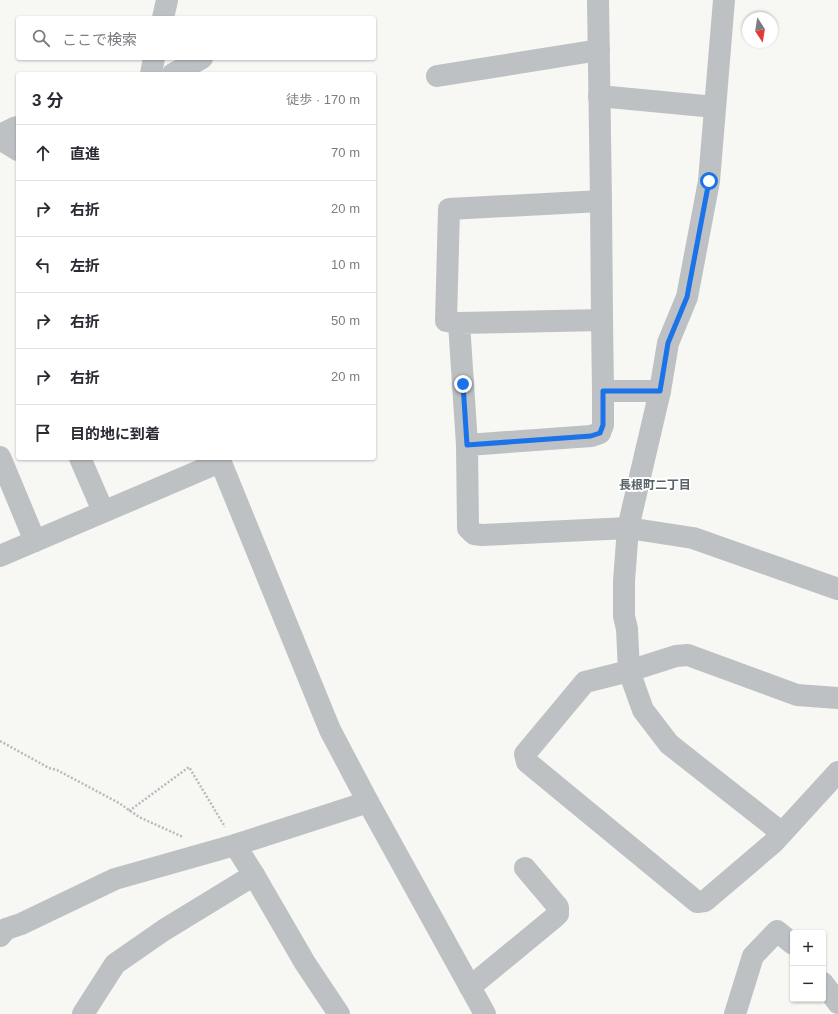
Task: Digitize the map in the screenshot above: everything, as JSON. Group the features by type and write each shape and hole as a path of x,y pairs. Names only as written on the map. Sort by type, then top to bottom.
{"street":[{"path":"163,16 167,0"},
{"path":"467,445 591,436 600,433 603,425 602,201 598,0"},
{"path":"724,0 709,181 687,297 668,343 660,391 628,528 624,581 624,616 629,671 643,710 669,744 782,833"},
{"path":"437,76 599,50"},
{"path":"151,72 154,60"},
{"path":"177,72 198,60"},
{"path":"599,96 716,107"},
{"path":"0,135 16,128"},
{"path":"0,139 16,149"},
{"path":"602,201 449,209 446,321 602,320"},
{"path":"459,322 467,445 468,528 474,534 482,535 628,528 693,538 838,589"},
{"path":"603,391 660,391"},
{"path":"0,458 4,480 35,541"},
{"path":"81,460 103,511"},
{"path":"0,556 220,460 330,730 485,1014"},
{"path":"838,698 797,696 688,655 676,656 629,671 585,682 525,754 527,762 697,902 705,901 773,843 838,772"},
{"path":"0,936 6,929 21,924 115,879 236,845 368,802"},
{"path":"236,845 305,962 339,1014"},
{"path":"470,987 558,914 558,907 525,868"},
{"path":"83,1014 115,964 164,930 254,875"},
{"path":"735,1014 754,956 777,931 790,942"},
{"path":"826,987 838,1003"}],"path":[{"path":"0,741 49,768 57,770 119,803 139,817 200,845 205,854"},
{"path":"130,810 189,767 236,845"}],"district":[{"name":"長根町二丁目","path":"655,485"}],"route":[{"path":"463,384 467,445 591,436 600,433 603,425 603,391 660,391 668,343 687,297 709,181"}]}
